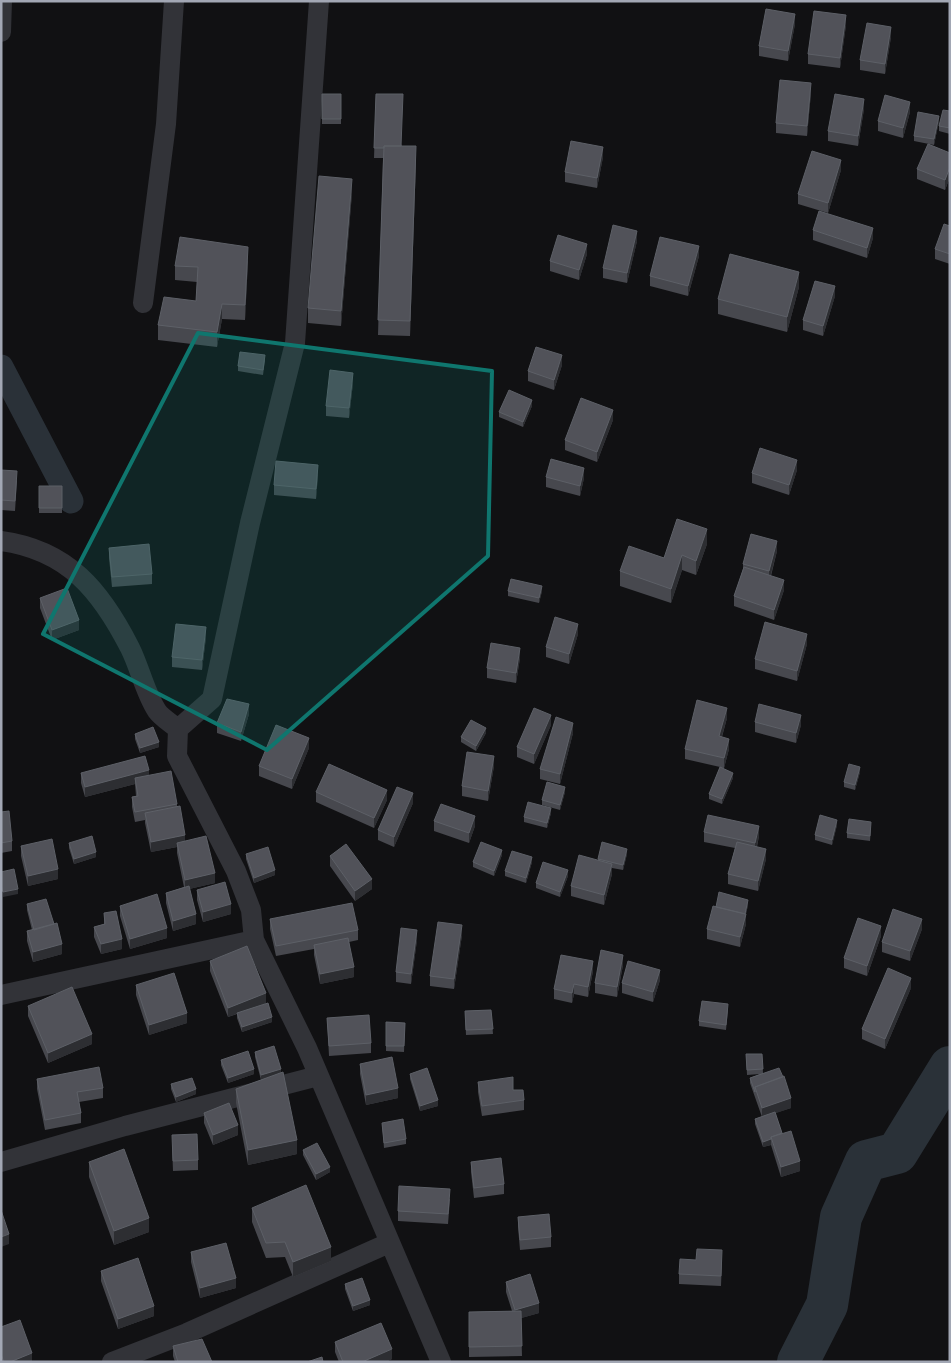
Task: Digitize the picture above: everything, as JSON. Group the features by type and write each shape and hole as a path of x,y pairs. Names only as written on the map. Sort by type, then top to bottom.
{"street":[{"path":"1,32 2,1"},
{"path":"143,303 166,124 174,1"},
{"path":"319,1 296,343 250,523 212,699 178,729 177,756 236,872 251,910 254,940 307,1048 440,1362"},
{"path":"1,541 17,543 58,558 94,588 130,647 158,712 178,729"},
{"path":"1,995 254,940"},
{"path":"1,1162 125,1126 318,1076"},
{"path":"112,1362 196,1329 389,1243"}],"highlighted area":[{"path":"198,333 492,371 488,556 267,750 43,634"}],"building":[{"path":"766,9 795,14 788,51 759,46"},
{"path":"814,11 846,15 840,58 808,54"},
{"path":"867,23 891,27 885,64 860,60"},
{"path":"780,80 811,83 807,126 776,123"},
{"path":"322,94 341,94 341,119 322,119"},
{"path":"376,94 403,94 401,146 374,148"},
{"path":"835,94 864,99 858,136 828,131"},
{"path":"885,95 910,102 903,128 878,121"},
{"path":"943,110 950,111 950,128 939,126"},
{"path":"918,112 939,116 934,139 914,136"},
{"path":"571,141 603,147 597,178 565,172"},
{"path":"928,144 950,153 950,167 945,180 917,169"},
{"path":"384,146 416,146 410,321 378,320"},
{"path":"812,151 841,160 828,203 798,194"},
{"path":"319,176 352,179 341,311 308,308"},
{"path":"819,211 873,228 867,248 813,230"},
{"path":"944,224 950,226 950,254 935,249"},
{"path":"613,225 637,231 627,273 603,268"},
{"path":"558,235 587,244 579,270 550,261"},
{"path":"180,237 248,247 245,305 222,304 217,332 158,325 164,297 196,301 198,267 175,266"},
{"path":"660,237 699,246 688,286 650,276"},
{"path":"730,254 799,272 787,317 718,299"},
{"path":"815,281 835,286 823,326 803,320"},
{"path":"536,347 562,355 554,380 528,371"},
{"path":"240,352 265,355 263,370 238,366"},
{"path":"330,370 353,373 349,408 326,406"},
{"path":"509,390 532,400 523,422 499,412"},
{"path":"581,398 613,410 597,452 565,440"},
{"path":"760,448 797,460 789,485 752,473"},
{"path":"551,459 584,468 580,486 546,477"},
{"path":"276,461 318,465 316,489 274,485"},
{"path":"1,470 17,471 15,501 1,500"},
{"path":"39,486 62,486 62,508 39,508"},
{"path":"677,519 707,529 696,561 682,555 671,589 620,571 629,546 664,558"},
{"path":"751,534 777,541 769,571 743,564"},
{"path":"149,544 152,574 112,577 109,548"},
{"path":"744,567 784,580 774,610 734,596"},
{"path":"511,579 542,586 539,598 508,591"},
{"path":"67,588 79,620 52,630 40,598"},
{"path":"555,617 578,624 569,654 546,647"},
{"path":"765,622 807,634 797,671 755,659"},
{"path":"176,624 206,627 202,660 172,657"},
{"path":"491,643 520,648 516,673 487,668"},
{"path":"227,699 249,704 241,732 217,723"},
{"path":"697,700 727,708 719,736 729,739 724,758 685,749"},
{"path":"759,704 801,715 796,733 755,722"},
{"path":"534,708 551,715 534,754 517,747"},
{"path":"556,717 573,723 560,774 540,769"},
{"path":"471,720 486,728 476,746 461,737"},
{"path":"276,725 309,738 292,779 259,766"},
{"path":"153,727 159,742 140,748 135,734"},
{"path":"467,752 494,756 488,791 462,786"},
{"path":"145,756 149,770 85,787 81,773"},
{"path":"329,764 387,790 374,818 316,792"},
{"path":"849,764 860,767 855,785 844,782"},
{"path":"720,767 733,773 722,799 709,794"},
{"path":"171,771 177,804 135,812 132,797 138,796 135,778"},
{"path":"547,782 565,787 560,805 542,800"},
{"path":"397,787 413,793 394,837 378,830"},
{"path":"528,802 551,808 547,823 524,817"},
{"path":"441,804 475,816 469,833 434,821"},
{"path":"180,806 185,835 151,842 145,813"},
{"path":"9,811 12,841 1,843 1,812"},
{"path":"708,815 759,826 755,843 704,832"},
{"path":"820,815 837,820 832,840 815,835"},
{"path":"849,819 871,822 870,836 847,833"},
{"path":"92,836 96,852 74,859 69,843"},
{"path":"206,836 215,873 185,880 177,843"},
{"path":"52,839 58,869 28,876 21,846"},
{"path":"481,842 502,850 494,871 473,862"},
{"path":"602,842 627,849 623,865 598,859"},
{"path":"737,842 766,849 758,881 728,874"},
{"path":"346,844 372,879 355,891 330,856"},
{"path":"268,847 275,870 254,878 246,854"},
{"path":"512,851 532,857 526,878 505,871"},
{"path":"579,855 612,864 604,895 571,886"},
{"path":"543,862 568,870 560,892 536,883"},
{"path":"14,869 18,889 3,892 1,872"},
{"path":"225,882 231,904 203,912 197,890"},
{"path":"189,886 196,914 173,921 166,893"},
{"path":"719,892 748,900 745,914 716,907"},
{"path":"157,894 167,928 130,939 120,906"},
{"path":"46,899 54,924 34,930 27,904"},
{"path":"352,903 358,930 276,946 270,919"},
{"path":"713,906 746,914 740,937 707,929"},
{"path":"893,909 922,919 910,951 882,942"},
{"path":"116,911 122,939 101,944 94,927 105,924 104,913"},
{"path":"858,918 881,926 867,966 844,958"},
{"path":"438,922 462,925 454,979 430,976"},
{"path":"57,923 62,944 33,952 27,931"},
{"path":"401,928 417,930 411,974 396,972"},
{"path":"348,938 354,967 320,974 314,945"},
{"path":"247,946 266,993 228,1008 210,961"},
{"path":"601,950 623,955 617,987 595,983"},
{"path":"561,955 593,961 588,987 574,984 572,993 554,989"},
{"path":"628,961 660,970 653,992 622,983"},
{"path":"888,968 911,978 885,1039 862,1029"},
{"path":"174,973 187,1013 149,1025 136,985"},
{"path":"72,987 92,1034 48,1053 28,1006"},
{"path":"702,1001 728,1004 726,1025 699,1021"},
{"path":"268,1003 272,1017 242,1027 237,1013"},
{"path":"491,1010 493,1029 466,1030 465,1011"},
{"path":"369,1015 371,1043 329,1046 327,1018"},
{"path":"386,1022 405,1023 404,1046 386,1046"},
{"path":"274,1046 281,1069 261,1075 255,1052"},
{"path":"248,1051 254,1069 228,1078 221,1060"},
{"path":"746,1054 762,1054 763,1069 747,1070"},
{"path":"392,1057 398,1088 366,1095 360,1064"},
{"path":"99,1067 103,1088 77,1092 81,1113 45,1120 37,1079"},
{"path":"427,1068 438,1100 420,1106 410,1074"},
{"path":"779,1068 783,1077 755,1087 755,1092 750,1078"},
{"path":"283,1072 297,1140 248,1150 236,1089"},
{"path":"784,1076 791,1098 762,1108 755,1087"},
{"path":"513,1077 513,1090 523,1090 524,1100 482,1106 478,1082"},
{"path":"192,1078 196,1089 176,1097 171,1084"},
{"path":"229,1103 238,1125 213,1135 204,1113"},
{"path":"775,1112 782,1133 763,1142 755,1119"},
{"path":"403,1119 406,1139 384,1143 382,1123"},
{"path":"791,1131 800,1161 781,1167 771,1137"},
{"path":"197,1134 198,1160 173,1161 172,1135"},
{"path":"317,1143 330,1167 316,1174 303,1150"},
{"path":"124,1149 149,1218 114,1231 89,1162"},
{"path":"501,1158 504,1184 474,1188 471,1162"},
{"path":"306,1185 331,1247 293,1262 285,1242 266,1243 252,1208"},
{"path":"399,1186 450,1189 448,1214 398,1211"},
{"path":"1,1210 9,1234 1,1237"},
{"path":"549,1214 551,1237 520,1240 518,1217"},
{"path":"226,1243 236,1278 200,1288 191,1252"},
{"path":"697,1249 722,1250 721,1276 679,1274 680,1259 696,1260"},
{"path":"138,1258 154,1306 118,1319 101,1271"},
{"path":"530,1274 539,1303 515,1310 506,1282"},
{"path":"362,1278 370,1300 353,1306 345,1284"},
{"path":"521,1311 522,1346 469,1347 469,1312"},
{"path":"20,1320 32,1353 10,1362 4,1362 1,1354 1,1327"},
{"path":"381,1323 392,1349 362,1362 343,1362 335,1342"},
{"path":"202,1339 212,1362 178,1362 173,1346"},
{"path":"322,1357 323,1362 307,1362"}],"waterway":[{"path":"1,367 71,501"},
{"path":"798,1362 827,1305 841,1217 866,1161 897,1153 950,1067"}]}
